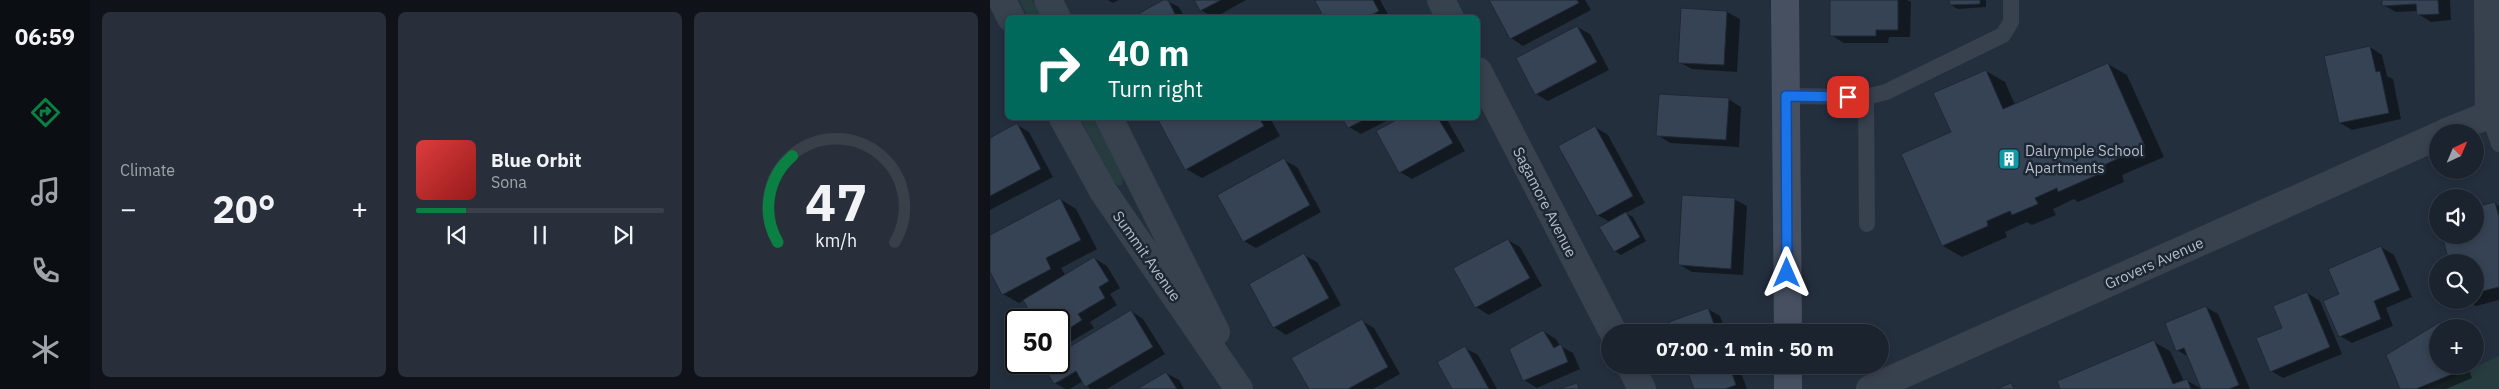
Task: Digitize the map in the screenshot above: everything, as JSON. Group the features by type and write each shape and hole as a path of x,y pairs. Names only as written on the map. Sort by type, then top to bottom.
{"main road":[{"path":"1785,0 1788,324"},
{"path":"1788,374 1788,389"}],"street":[{"path":"1002,0 1010,15"},
{"path":"1048,0 1056,15"},
{"path":"1440,0 1448,15"},
{"path":"2466,124 2494,113 2488,0"},
{"name":"Sagamore Avenue","path":"1480,75 1609,324"},
{"name":"Summit Avenue","path":"1064,120 1103,191 1239,389"},
{"name":"Summit Avenue","path":"1110,120 1244,389"},
{"name":"Grovers Avenue","path":"1870,389 2429,140"},
{"path":"1634,374 1642,389"}],"lane":[{"path":"1786,96 1866,97 1886,92 2003,35 2011,22 2011,0"},
{"path":"1866,97 1867,224"},
{"path":"2494,113 2499,144"}],"green space":[{"path":"1019,0 1032,0 1040,15 1027,15"},
{"path":"1081,120 1094,120 1123,176 1122,185 1117,185 1113,181"},
{"path":"2499,356 2499,389 2428,389 2460,374 2484,374 2484,363"}],"building":[{"path":"1163,0 1168,0 1176,15 1136,15"},
{"path":"1194,0 1221,0 1200,11"},
{"path":"1373,0 1379,11 1372,15 1322,15 1315,1"},
{"path":"1489,0 1577,0 1579,3 1510,39"},
{"path":"1830,0 1898,0 1898,30 1876,30 1876,36 1830,36"},
{"path":"1949,0 1980,0 1980,4 1950,5"},
{"path":"2382,0 2438,0 2439,14 2417,15 2416,4 2382,6"},
{"path":"1681,8 1727,11 1724,65 1678,63"},
{"path":"1577,26 1597,62 1535,95 1516,58"},
{"path":"2370,46 2376,72 2380,71 2389,113 2339,123 2324,56"},
{"name":"Dalrymple School Apartments","path":"2108,63 2145,146 2104,165 2106,171 2058,192 2057,188 2035,198 2038,204 2012,215 2010,211 1987,221 1988,226 1942,246 1901,154 1951,132 1933,93 1986,70 2003,109"},
{"path":"1659,94 1729,98 1726,140 1656,136"},
{"path":"1158,120 1260,120 1264,126 1185,170"},
{"path":"1343,120 1363,120 1348,128"},
{"path":"1396,120 1439,120 1453,143 1399,173 1376,131"},
{"path":"1017,123 1041,169 990,196 990,138"},
{"path":"1595,126 1633,196 1597,216 1558,146"},
{"path":"1284,158 1310,205 1243,242 1217,195"},
{"path":"1682,195 1735,198 1731,269 1678,265"},
{"path":"1060,198 1081,240 1046,258 1051,269 1002,295 990,272 990,235"},
{"path":"2495,202 2499,217 2499,287 2484,291 2484,254 2447,254 2444,244 2484,244 2484,205"},
{"path":"1626,212 1640,237 1614,252 1599,227"},
{"path":"1508,239 1530,278 1475,308 1453,268"},
{"path":"2381,246 2400,290 2374,301 2381,319 2339,337 2323,301 2339,294 2328,269"},
{"path":"1304,253 1329,298 1273,328 1249,284"},
{"path":"1094,257 1109,281 1099,287 1105,298 1078,314 1082,320 1070,328 1070,309 1028,309 1023,300"},
{"path":"2307,292 2330,347 2270,372 2256,338 2282,328 2273,306"},
{"path":"2206,306 2239,385 2229,389 2201,389 2184,348 2176,351 2165,323"},
{"path":"1708,308 1714,324 1670,324 1669,322"},
{"path":"1131,310 1153,347 1085,387 1076,371 1054,384 1048,374 1070,374 1070,346"},
{"path":"1362,319 1388,367 1348,389 1309,389 1291,358"},
{"path":"2429,329 2429,374 2453,374 2416,389 2400,389 2386,355"},
{"path":"1543,330 1554,348 1561,344 1568,362 1523,381 1509,349"},
{"path":"2154,340 2173,384 2187,379 2191,389 2060,389 2057,381"},
{"path":"1465,346 1489,389 1452,389 1437,362"},
{"path":"1166,372 1177,389 1137,389"},
{"path":"1688,374 1732,374 1736,385 1725,389 1694,389"},
{"path":"1577,383 1579,389 1559,389"},
{"path":"2011,383 2014,389 1997,389"}],"place":[{"name":"Dalrymple School Apartments","path":"2009,159"}],"route":[{"path":"1787,273 1786,96 1848,97"}]}
